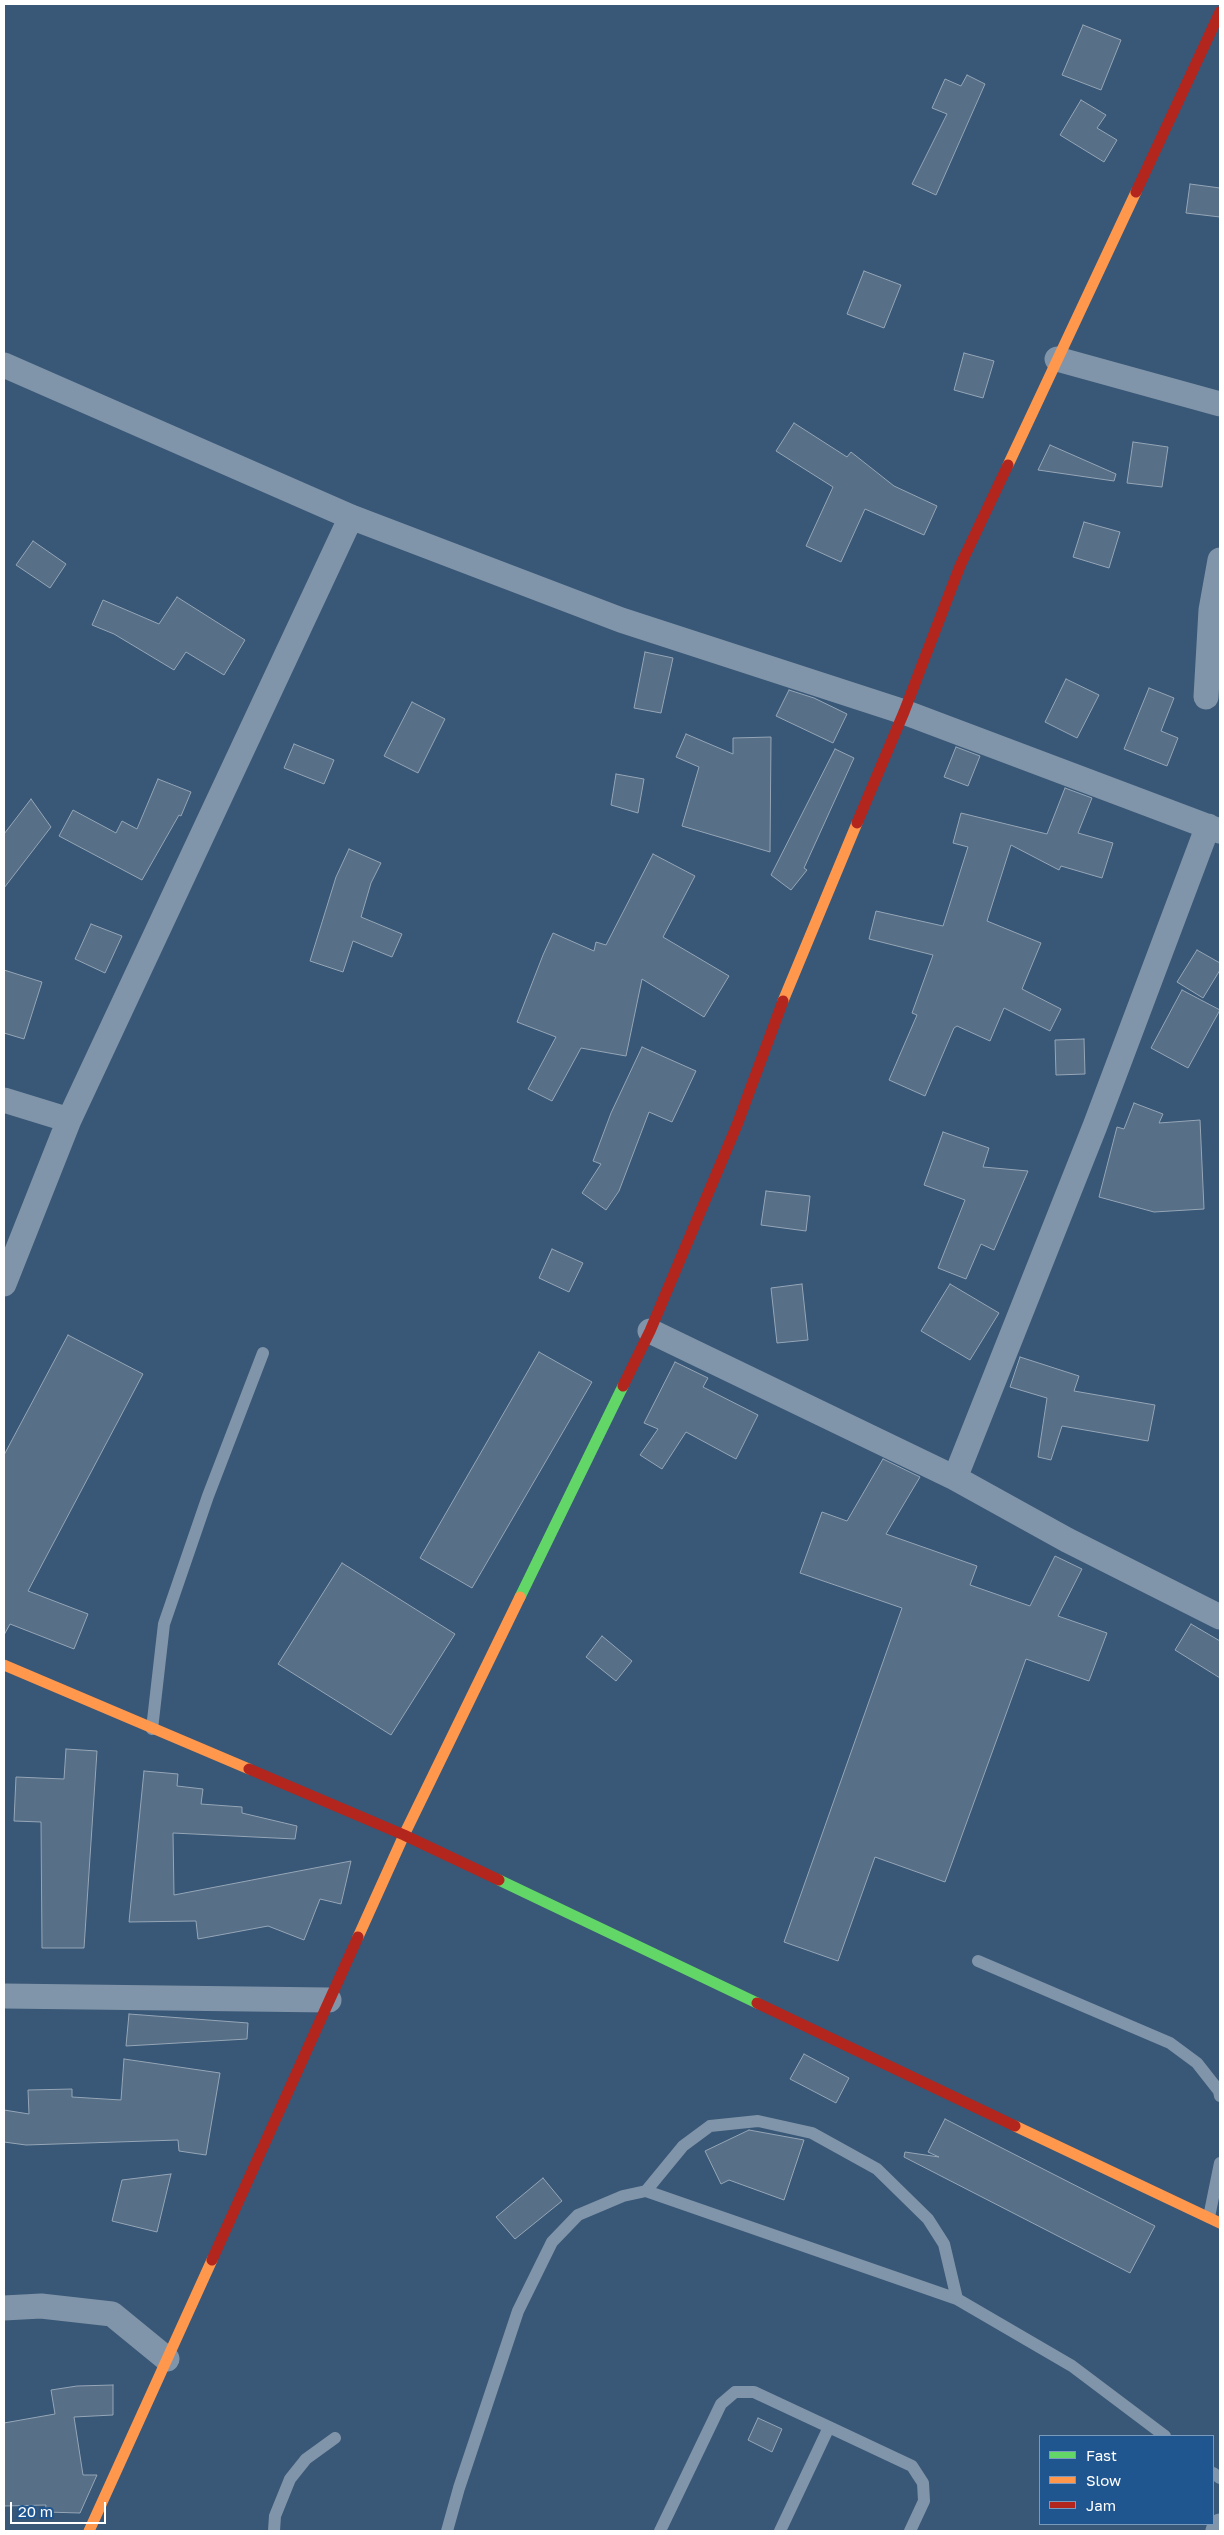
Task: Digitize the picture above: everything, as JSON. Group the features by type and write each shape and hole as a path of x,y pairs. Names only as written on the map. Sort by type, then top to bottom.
{"street":[{"path":"89,2531 404,1835 650,1331 737,1126 791,980 904,712 960,566 1220,12"},
{"path":"1057,359 1220,404"},
{"path":"4,365 351,517 621,620 904,712 1214,828 955,1478"},
{"path":"4,1284 69,1120 351,517"},
{"path":"1206,697 1211,610 1220,560"},
{"path":"4,1100 69,1120"},
{"path":"650,1331 955,1478 1067,1540 1220,1617"},
{"path":"4,1665 404,1835 1215,2220"},
{"path":"4,1996 329,2000"},
{"path":"4,2308 41,2306 112,2314 167,2359"},
{"path":"1218,2531 1220,2526"}],"lane":[{"path":"152,1728 164,1624 208,1496 263,1353"},
{"path":"978,1961 1170,2043 1197,2063 1219,2091 1220,2096"},
{"path":"646,2192 683,2146 710,2126 758,2121 812,2133 877,2169 928,2219 944,2244 957,2299"},
{"path":"1215,2220 1220,2163"},
{"path":"447,2531 459,2488 518,2311 552,2242 578,2214 623,2196 646,2192 957,2299 1072,2366 1164,2435"},
{"path":"660,2531 721,2404 735,2392 754,2392 912,2466 923,2483 924,2501 910,2531"},
{"path":"780,2531 828,2427"},
{"path":"274,2531 275,2516 290,2479 306,2459 335,2438"}],"building":[{"path":"1083,25 1121,40 1101,90 1062,75"},
{"path":"967,75 985,84 936,195 912,184 947,114 932,108 945,79 961,86"},
{"path":"1081,100 1106,115 1097,128 1117,140 1104,162 1060,135"},
{"path":"1190,184 1220,188 1220,217 1186,213"},
{"path":"864,271 901,285 884,328 847,314"},
{"path":"964,353 994,361 983,398 954,390"},
{"path":"794,423 847,457 851,452 894,486 937,506 924,535 865,509 841,562 806,546 833,487 776,451"},
{"path":"1133,442 1168,447 1162,487 1127,483"},
{"path":"1050,445 1116,474 1114,481 1038,470"},
{"path":"1084,522 1120,532 1109,568 1073,557"},
{"path":"33,541 66,564 50,588 16,565"},
{"path":"177,597 245,640 224,675 186,652 174,670 114,634 92,625 103,600 159,624"},
{"path":"645,652 673,658 661,713 634,708"},
{"path":"1066,679 1099,695 1077,738 1045,722"},
{"path":"1149,688 1174,698 1161,731 1178,738 1167,766 1124,749"},
{"path":"789,690 814,698 847,714 833,743 776,716"},
{"path":"412,702 445,719 418,773 384,756"},
{"path":"686,734 733,754 733,738 771,737 770,852 682,826 699,767 676,757"},
{"path":"294,744 334,760 324,784 284,768"},
{"path":"956,747 980,756 968,786 944,777"},
{"path":"835,749 854,758 804,868 807,870 791,890 771,875"},
{"path":"616,774 644,779 638,813 611,805"},
{"path":"158,779 191,792 181,816 179,815 142,880 59,836 73,810 116,833 122,821 137,829"},
{"path":"1065,788 1092,798 1078,833 1113,843 1102,878 1061,866 1059,870 1011,845 987,921 1041,943 1022,989 1061,1009 1050,1031 1004,1008 990,1041 957,1026 954,1028 925,1096 889,1080 917,1015 912,1013 933,955 869,939 876,911 943,926 968,847 953,843 961,813 1047,834"},
{"path":"31,799 51,827 4,888 4,834"},
{"path":"349,849 381,863 371,883 361,917 402,934 392,957 353,941 343,972 310,961 336,877"},
{"path":"653,854 695,876 663,937 729,976 704,1017 642,979 626,1056 581,1048 552,1101 528,1089 556,1037 517,1022 543,955 553,933 594,951 596,942 606,945"},
{"path":"91,924 122,936 105,973 75,959"},
{"path":"1197,950 1220,963 1220,970 1203,998 1177,982"},
{"path":"4,970 42,982 24,1039 4,1033"},
{"path":"1182,990 1220,1010 1188,1068 1151,1048"},
{"path":"1084,1039 1085,1074 1056,1075 1055,1040"},
{"path":"642,1047 696,1071 672,1122 649,1112 619,1191 606,1210 582,1193 601,1164 593,1161 611,1113"},
{"path":"1134,1103 1163,1114 1159,1123 1200,1120 1204,1209 1154,1212 1099,1197 1117,1127 1124,1129"},
{"path":"943,1132 989,1148 983,1167 1028,1171 994,1250 981,1244 966,1279 938,1268 965,1200 924,1185"},
{"path":"766,1191 810,1196 806,1231 761,1225"},
{"path":"552,1249 583,1263 569,1292 539,1278"},
{"path":"802,1284 808,1340 777,1343 771,1288"},
{"path":"950,1284 999,1313 970,1360 921,1331"},
{"path":"68,1335 143,1374 28,1591 88,1614 74,1649 10,1624 4,1635 4,1455"},
{"path":"539,1352 592,1382 472,1588 420,1558"},
{"path":"1020,1357 1079,1376 1074,1391 1155,1405 1148,1441 1062,1426 1051,1460 1038,1457 1047,1398 1010,1387"},
{"path":"675,1362 708,1378 703,1387 758,1415 736,1459 686,1432 662,1469 640,1455 658,1429 644,1423"},
{"path":"883,1459 920,1477 886,1534 977,1566 970,1585 1030,1606 1055,1556 1082,1569 1058,1616 1107,1633 1089,1681 1026,1659 945,1882 875,1857 838,1961 784,1942 902,1608 800,1573 822,1512 847,1521"},
{"path":"342,1563 455,1634 391,1735 278,1664"},
{"path":"1191,1624 1220,1641 1220,1678 1175,1650"},
{"path":"602,1636 632,1661 616,1681 586,1657"},
{"path":"66,1749 97,1751 84,1948 42,1948 41,1822 14,1821 16,1777 64,1779"},
{"path":"144,1771 178,1774 177,1786 203,1789 201,1804 242,1807 242,1813 297,1826 295,1839 173,1833 174,1895 351,1861 341,1904 320,1899 304,1940 268,1926 198,1939 196,1921 129,1922"},
{"path":"129,2014 248,2023 247,2039 126,2046"},
{"path":"804,2054 849,2078 836,2103 790,2079"},
{"path":"124,2059 220,2073 206,2155 179,2151 178,2140 26,2145 4,2142 4,2110 29,2114 28,2090 72,2089 72,2097 121,2100"},
{"path":"945,2119 1155,2226 1130,2273 904,2157 905,2152 939,2157 928,2152"},
{"path":"749,2130 804,2140 784,2200 729,2180 721,2184 705,2151"},
{"path":"171,2174 157,2232 112,2221 122,2180"},
{"path":"543,2178 562,2201 515,2239 496,2217"},
{"path":"113,2385 113,2415 74,2417 83,2475 97,2475 80,2513 45,2512 46,2505 4,2506 4,2423 55,2414 51,2390 77,2386"},
{"path":"758,2418 782,2429 772,2452 748,2440"}],"traffic: fast":[{"path":"520,1597 623,1386"},
{"path":"499,1880 757,2003"}],"traffic: slow":[{"path":"1008,465 1136,192"},
{"path":"783,1001 857,823"},
{"path":"358,1937 404,1835 520,1597"},
{"path":"4,1665 249,1769"},
{"path":"1015,2126 1220,2223"},
{"path":"89,2531 212,2260"}],"traffic: jam":[{"path":"1136,192 1220,12"},
{"path":"857,823 904,712 960,566 1008,465"},
{"path":"623,1386 650,1331 737,1125 783,1001"},
{"path":"249,1769 404,1835 499,1880"},
{"path":"212,2260 358,1937"},
{"path":"757,2003 1015,2126"}]}
